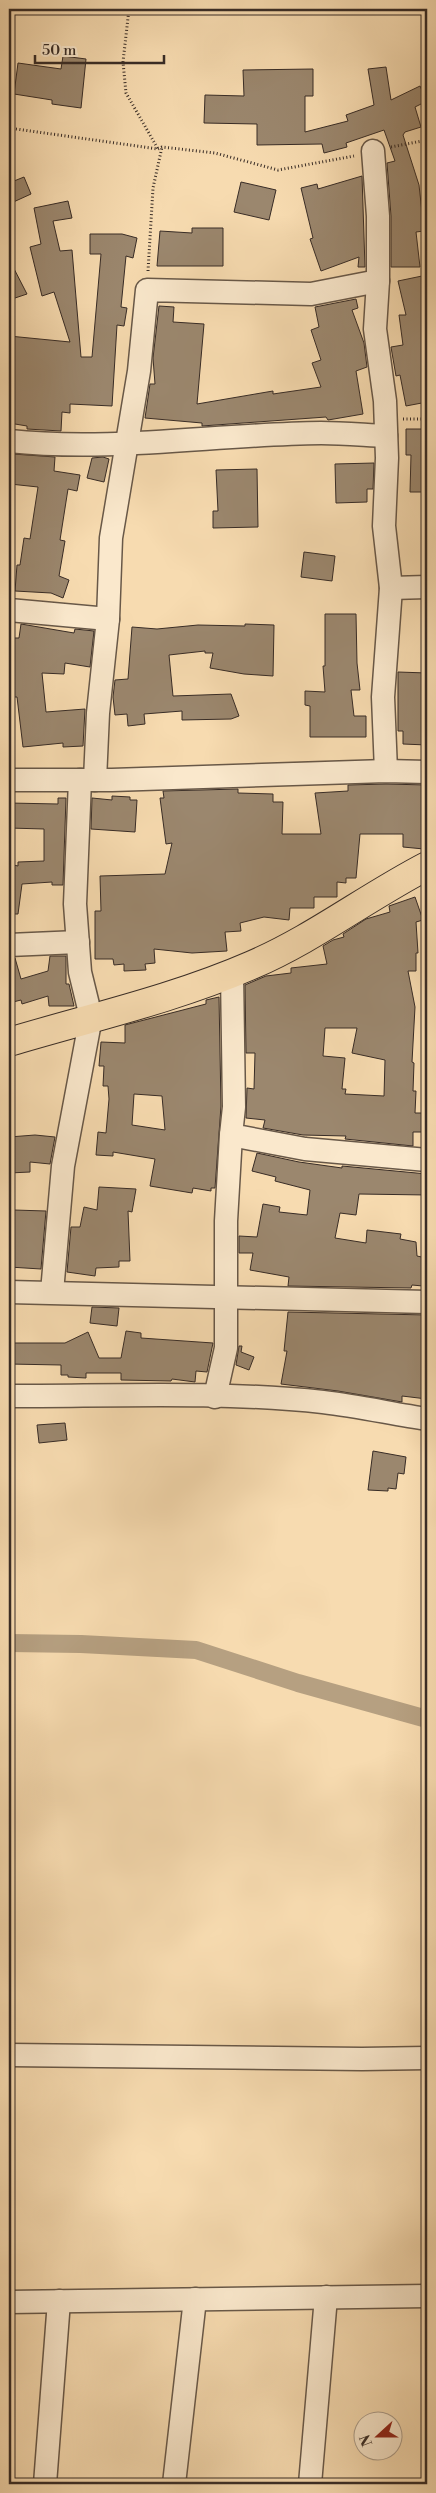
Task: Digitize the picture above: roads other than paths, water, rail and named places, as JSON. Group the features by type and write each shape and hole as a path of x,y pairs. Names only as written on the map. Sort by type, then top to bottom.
{"main road":[{"path":"9,1042 232,973 284,949 427,866"}],"street":[{"path":"373,151 378,216 378,281 375,329 385,401 384,526 390,588 383,698 386,771"},
{"path":"52,1292 64,1166 91,1017 80,972 75,904 108,619 111,538 139,371 147,290 311,294 378,281"},
{"path":"9,441 72,444 127,443 322,433 386,436"},
{"path":"390,588 427,586"},
{"path":"9,610 108,619"},
{"path":"9,780 88,780 386,771 427,772"},
{"path":"9,945 78,942"},
{"path":"215,1397 226,1348 226,1221 234,1107 232,973"},
{"path":"231,1135 305,1149 427,1160"},
{"path":"9,1292 427,1302"},
{"path":"9,1396 215,1397 323,1402 427,1419"},
{"path":"9,2055 427,2058"},
{"path":"9,2302 427,2296"},
{"path":"310,2484 326,2297"},
{"path":"174,2484 195,2299"},
{"path":"45,2484 59,2302"}],"waterway":[{"path":"9,1643 81,1644 196,1650 298,1683 427,1719"}]}
